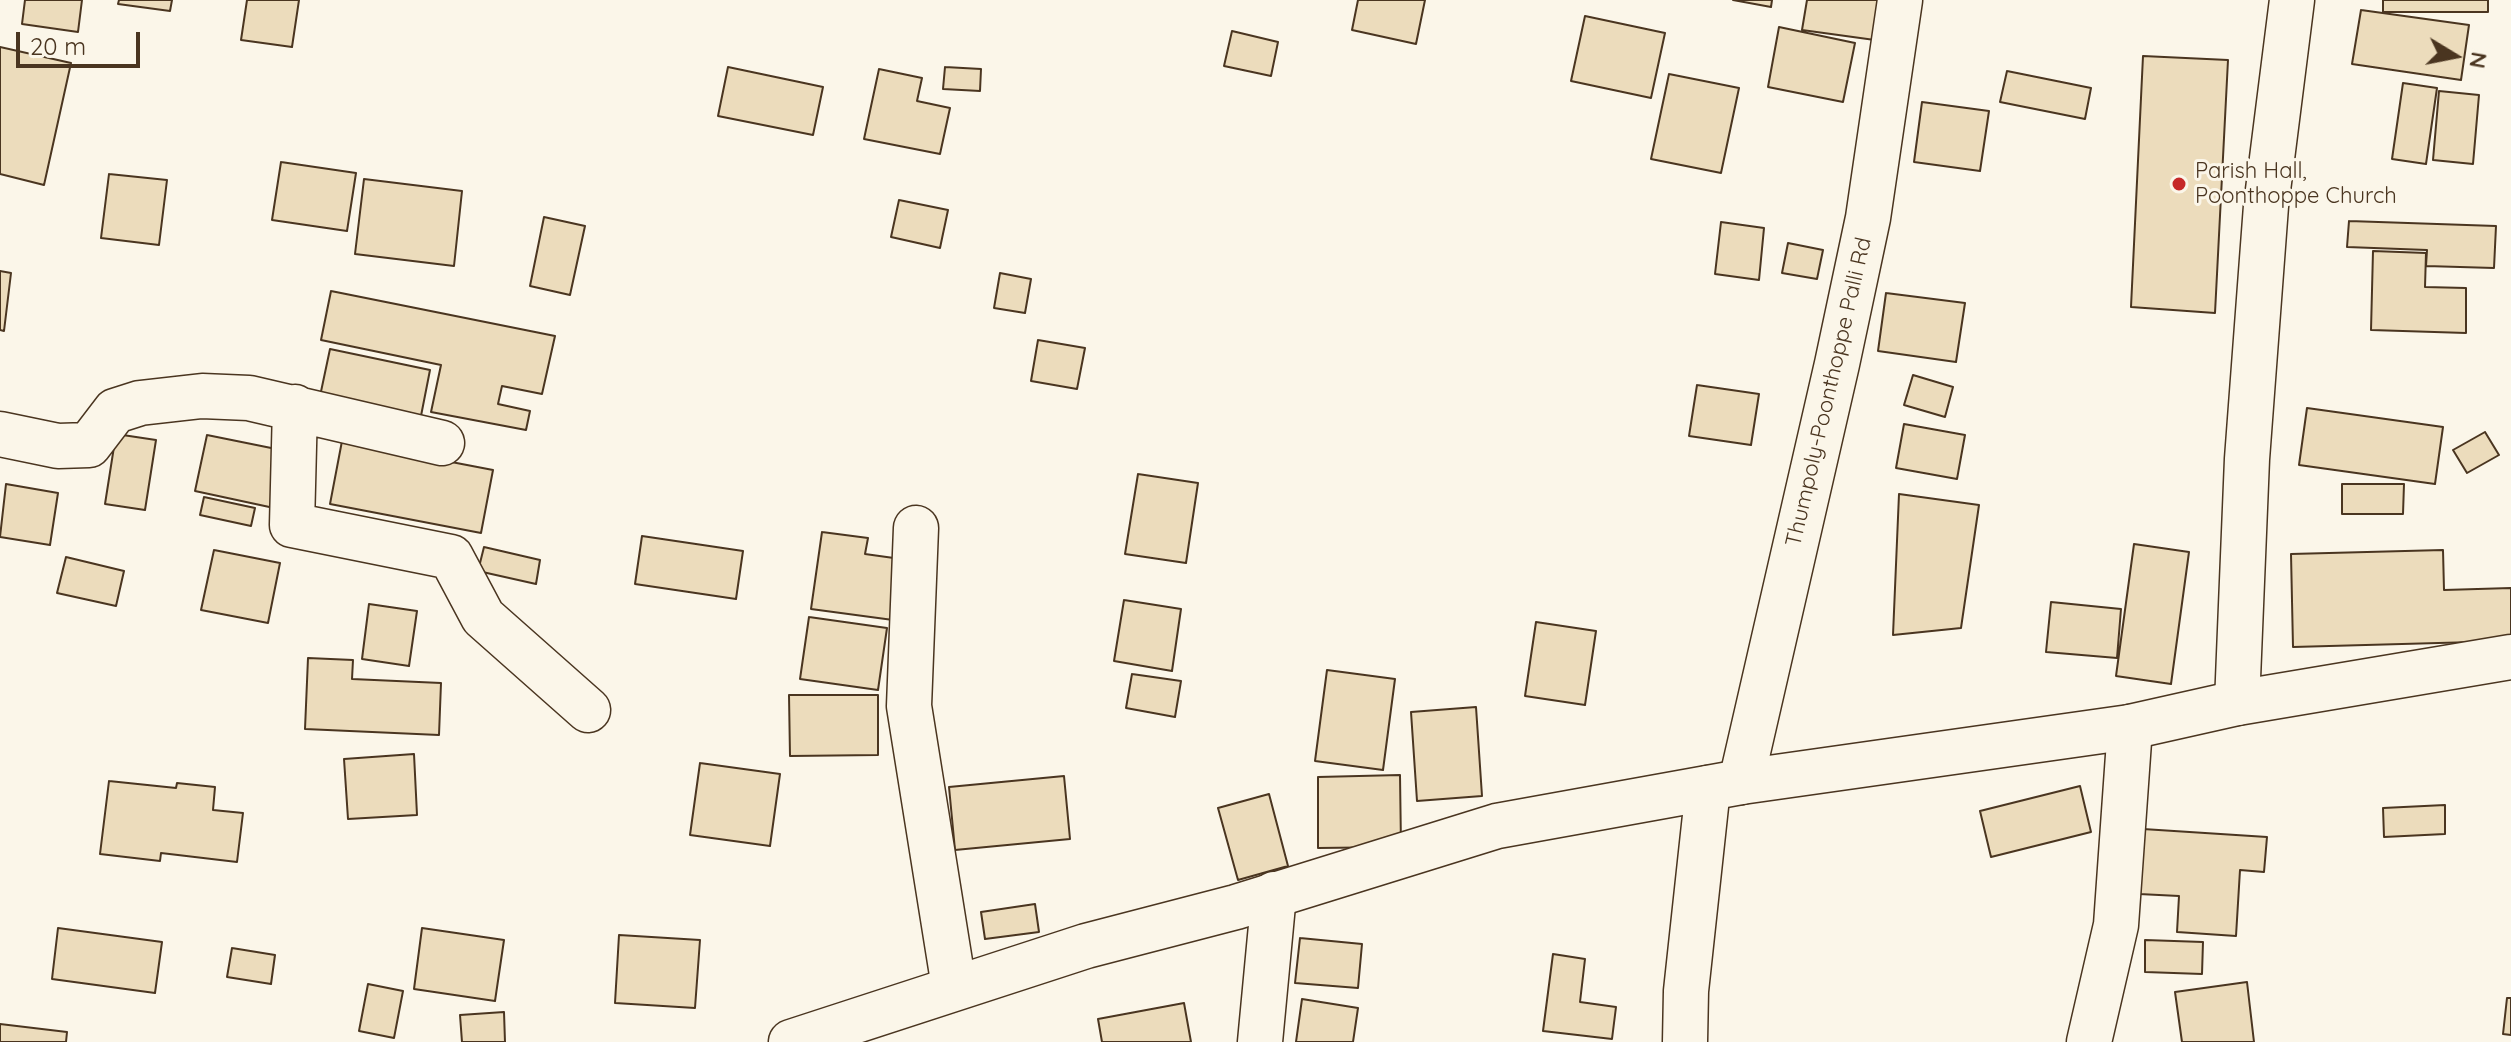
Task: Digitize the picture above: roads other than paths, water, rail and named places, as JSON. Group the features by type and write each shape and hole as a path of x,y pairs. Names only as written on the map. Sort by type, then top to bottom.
{"street":[{"name":"Thumpoly-Poonthoppe Palli Rd","path":"1685,1042 1686,991 1725,785 1837,364 1868,218 1900,0"},
{"path":"2237,703 2247,459 2266,206 2292,0"},
{"path":"0,434 58,446 89,445 115,411 140,403 202,396 249,398 295,407 442,443"},
{"path":"295,407 292,525 451,557 483,617 588,710"},
{"path":"916,528 909,706 954,987"},
{"path":"791,1042 1086,946 1236,907 1497,826 1725,785 2130,727 2237,703 2511,657"},
{"path":"2089,1042 2116,925 2130,727"},
{"path":"1260,1042 1274,894"}],"place":[{"name":"Parish Hall, Poonthoppe Church","path":"2179,184"}]}
